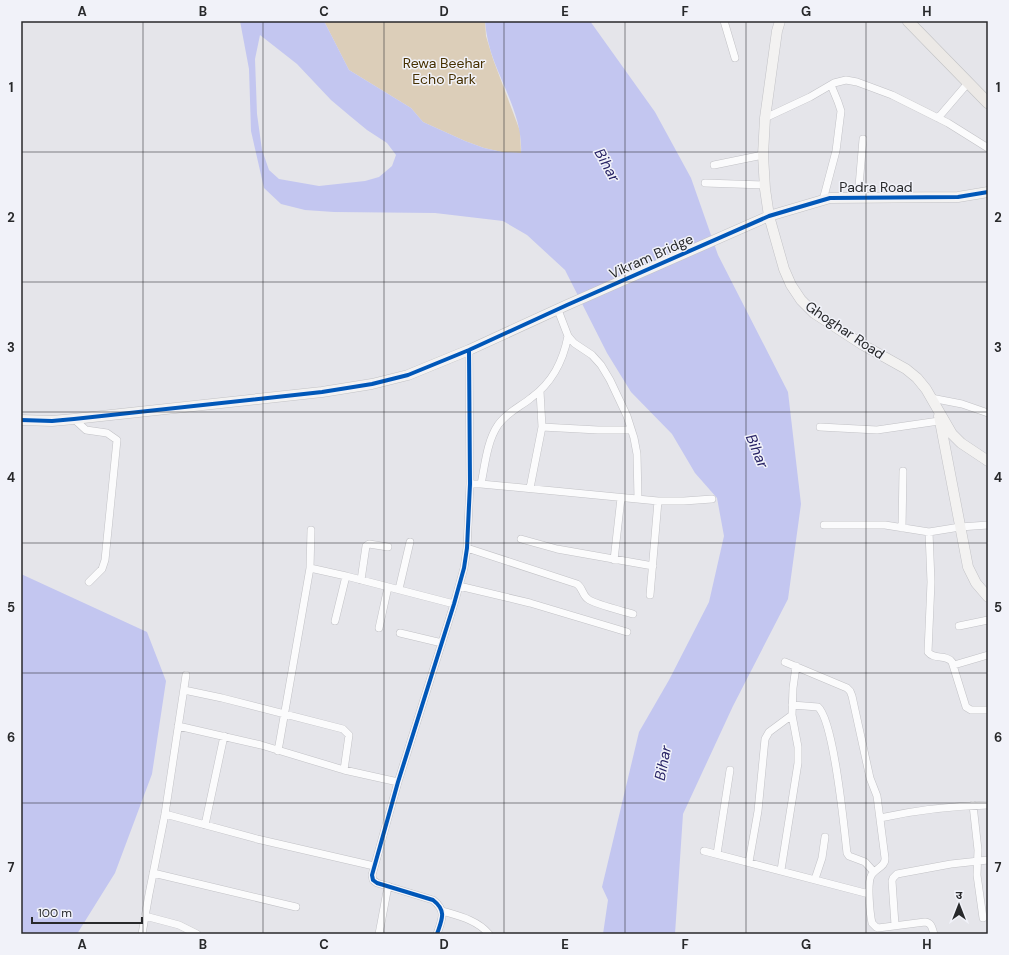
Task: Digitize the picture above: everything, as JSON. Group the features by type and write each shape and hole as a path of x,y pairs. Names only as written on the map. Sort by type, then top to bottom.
{"main road":[{"path":"908,21 988,102"}],"street":[{"path":"724,21 735,58"},
{"name":"Ghoghar Road","path":"780,21 777,31 764,118 764,185 769,216 790,285 801,300 814,313 863,345 906,369 917,378 926,389 952,434 962,443 988,461"},
{"path":"764,118 810,97 831,85 846,80 857,82 892,95 938,118 988,148"},
{"path":"938,118 968,83"},
{"path":"823,200 836,151 841,111 831,85"},
{"path":"858,198 863,139"},
{"path":"714,165 763,155"},
{"path":"704,183 764,185"},
{"name":"Padra Road","path":"744,227 769,216 830,198 958,197 988,192"},
{"name":"Vikram Bridge","path":"21,420 52,421 74,419 322,392 358,387 408,375 469,350 744,227"},
{"path":"481,484 490,441 497,425 512,410 540,391 552,377 565,353 568,336 562,308"},
{"path":"568,336 574,343 592,355 601,365 610,380 627,416 637,454 638,499"},
{"path":"437,934 443,918 442,911 438,904 433,900 377,883 373,880 372,876 398,782 454,604 468,548 470,484 469,350"},
{"path":"530,488 542,427 540,391"},
{"path":"930,398 962,404 988,413"},
{"path":"937,410 968,567 970,574 988,597"},
{"path":"74,419 86,430 107,433 117,440 105,560 102,569 89,582"},
{"path":"820,427 877,430 939,421"},
{"path":"542,427 631,430"},
{"path":"902,528 903,471"},
{"path":"470,484 530,488 658,501 712,499"},
{"path":"614,560 621,498"},
{"path":"650,596 658,501"},
{"path":"824,525 875,524 928,532 960,527 988,525"},
{"path":"278,751 310,568 311,530"},
{"path":"928,532 931,582 928,652 932,656 950,659 954,665 966,707 971,710 988,710"},
{"path":"521,539 557,549 653,566"},
{"path":"399,590 410,542"},
{"path":"361,580 366,546 369,544 388,547"},
{"path":"468,548 577,584 582,588 584,596 590,601 633,614"},
{"path":"310,568 454,604"},
{"path":"335,621 346,576"},
{"path":"459,586 530,603 627,632"},
{"path":"379,628 388,587"},
{"path":"959,626 988,620"},
{"path":"400,633 442,643"},
{"path":"954,665 988,655"},
{"path":"785,662 837,683 850,691 870,778 877,796 886,861 874,872 870,880 869,894 871,920 873,926 878,928 929,922 934,934"},
{"path":"782,870 798,763 798,747 792,715 796,666"},
{"path":"142,934 165,814 186,675"},
{"path":"184,690 222,698 344,729 349,735 344,770"},
{"path":"792,705 815,706 822,712 832,742 847,853 852,857 865,862 874,872"},
{"path":"749,862 758,811 765,739 769,732 792,715"},
{"path":"178,726 224,736 344,770 398,782"},
{"path":"204,825 224,736"},
{"path":"717,854 730,770"},
{"path":"880,818 916,810 988,805"},
{"path":"973,806 978,861 977,875 983,918"},
{"path":"165,814 257,839 374,866"},
{"path":"815,879 822,858 825,837"},
{"path":"704,851 782,870 869,894"},
{"path":"895,925 892,882 894,875 946,865 988,860"},
{"path":"153,873 296,907"},
{"path":"379,934 388,886"},
{"path":"442,911 471,920 479,924 489,934"},
{"path":"145,916 179,925 197,934"}],"green space":[{"name":"Rewa Beehar Echo Park","path":"324,21 485,21 486,36 493,59 520,131 521,153 502,152 484,148 423,122 411,108 349,70"}],"water":[{"name":"Bihar","path":"240,21 324,21 349,70 411,108 423,122 484,148 502,152 521,153 521,141 516,117 492,56 485,21 590,21 655,112 691,178 718,255 788,392 801,504 788,599 733,706 683,814 675,934 603,934 608,900 602,887 639,732 669,680 709,602 724,536 717,498 695,473 672,434 631,392 607,353 565,270 527,235 503,221 435,213 334,212 305,210 281,204 264,188 251,131 249,69","holes":["260,35 297,64 331,100 367,130 387,143 396,155 392,166 379,177 365,181 319,186 279,179 269,170 262,150 257,114 255,59"]},
{"path":"21,574 147,632 166,681 152,774 115,873 77,934 21,934"}],"cycle path":[{"path":"21,420 52,421 74,419 322,392 372,384 408,375 469,350 769,216 830,198 958,197 988,192"},
{"path":"437,934 442,920 442,912 433,900 377,883 373,880 372,875 398,782 464,568 467,548 470,484 469,350"}]}
